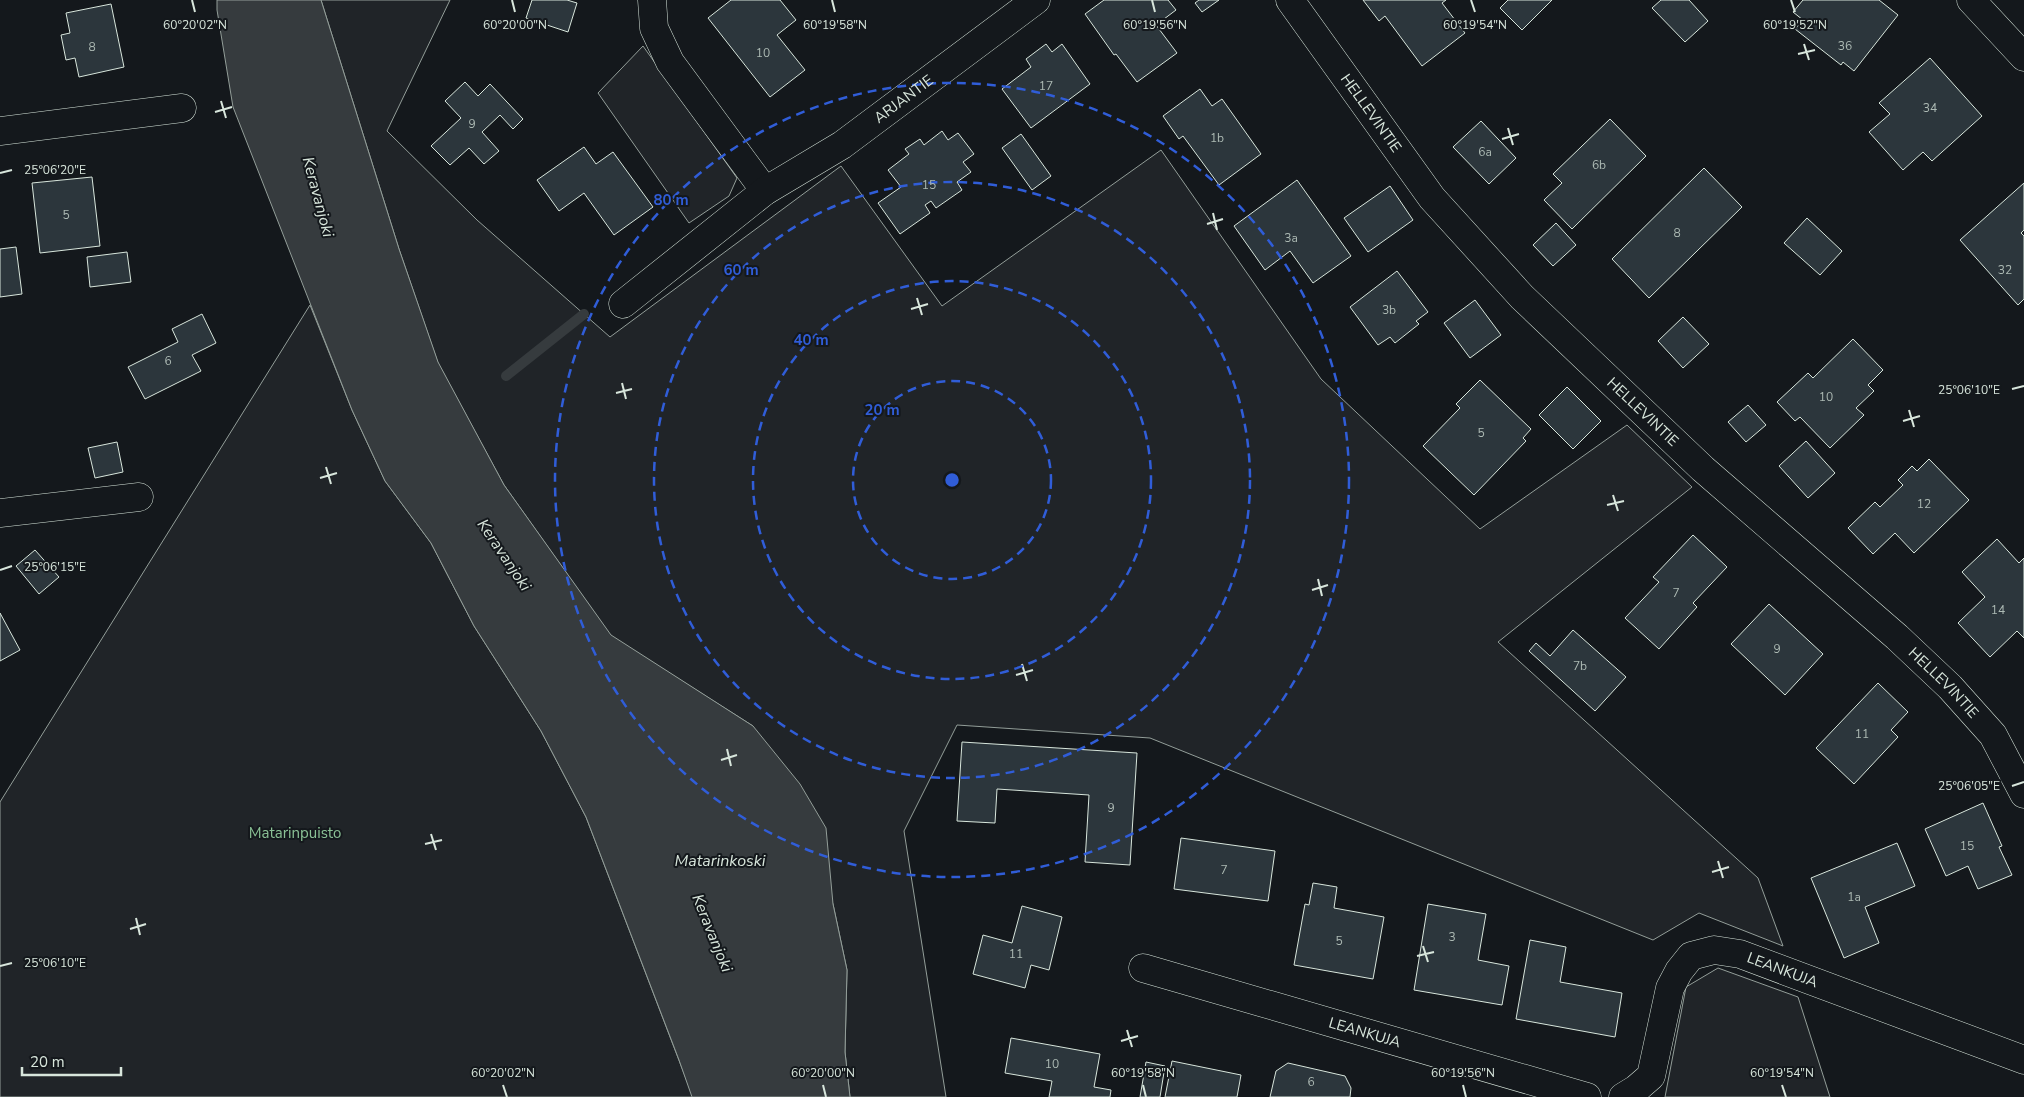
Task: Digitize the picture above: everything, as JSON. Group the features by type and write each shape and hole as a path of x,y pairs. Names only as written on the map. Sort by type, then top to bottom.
{"street":[{"path":"652,0 654,28 670,62 766,191"},
{"name":"ARJANTIE","path":"623,304 766,191 842,145 1036,0"},
{"name":"HELLEVINTIE","path":"1290,0 1432,198 1516,290 1703,468 1898,637 1950,687 1993,735 2024,794"},
{"path":"1971,0 2024,57"},
{"path":"0,131 182,108"},
{"path":"0,513 139,497"},
{"name":"LEANKUJA","path":"1623,1097 1651,1076 1670,988 1679,971 1691,956 1714,950 1740,954 2024,1060"},
{"name":"LEANKUJA","path":"1143,968 1587,1097"}],"green space":[{"path":"321,0 450,0 387,131 477,220 610,337 841,166 942,306 1161,150 1321,379 1480,529 1627,425 1692,487 1498,642 1758,878 1783,946 1699,913 1653,940 1150,738 957,725 904,831 946,1097 850,1097 845,1052 847,970 833,904 753,726 611,636 504,485 438,363 399,249"},
{"path":"643,46 737,178 729,196 689,223 598,93"},
{"name":"Matarinpuisto","path":"310,305 352,410 385,481 431,543 474,626 541,731 586,817 693,1097 0,1097 0,802"},
{"path":"1718,968 1798,997 1830,1097 1665,1097 1686,987"}],"water":[{"name":"Matarinkoski","path":"217,0 321,0 399,249 438,362 504,485 611,635 753,726 800,784 826,828 833,904 847,970 845,1052 850,1097 692,1097 586,817 541,731 474,626 431,543 385,481 352,410 233,107"}],"building":[{"path":"532,0 567,0 577,3 568,32 526,18"},
{"path":"731,0 780,0 796,20 777,35 805,70 770,97 708,18"},
{"path":"1104,0 1168,0 1176,10 1156,25 1177,53 1137,82 1116,54 1114,55 1085,14"},
{"path":"1199,0 1219,0 1202,12 1195,3"},
{"path":"1363,0 1446,0 1442,3 1465,33 1422,66 1385,16 1379,21"},
{"path":"1508,0 1552,0 1522,30 1500,8"},
{"path":"1661,0 1689,0 1708,21 1685,42 1652,8"},
{"path":"1803,0 1879,0 1898,15 1854,71 1843,62 1841,65 1795,29 1803,20 1793,12"},
{"path":"111,4 124,67 79,77 75,58 66,60 61,35 70,33 66,13"},
{"path":"1046,44 1052,52 1062,44 1090,84 1031,128 1002,89 1031,67 1026,59"},
{"path":"1930,58 1982,116 1932,161 1923,152 1903,170 1869,132 1890,114 1879,103"},
{"path":"465,82 478,96 490,84 523,119 513,129 500,115 482,132 499,151 484,164 469,148 450,165 431,146 461,118 445,101"},
{"path":"1200,89 1212,106 1222,99 1261,154 1219,185 1183,136 1179,139 1163,116"},
{"path":"1610,119 1646,156 1572,229 1544,200 1562,183 1553,174"},
{"path":"1481,121 1516,158 1489,184 1453,147"},
{"path":"942,131 948,140 958,133 974,154 963,162 971,172 957,182 962,190 936,208 931,201 925,205 930,213 900,234 878,203 901,187 888,170 909,154 905,149 920,139 924,145"},
{"path":"1021,134 1051,176 1032,190 1002,148"},
{"path":"584,147 596,164 613,152 653,207 614,235 584,193 559,211 537,180"},
{"path":"1704,168 1742,207 1649,298 1612,259"},
{"path":"92,177 100,246 40,253 32,183"},
{"path":"1297,180 1351,256 1313,283 1290,251 1265,270 1234,226"},
{"path":"2024,183 2024,230 2021,233 2024,236 2024,299 2018,305 1960,240"},
{"path":"1390,186 1413,220 1368,252 1344,218"},
{"path":"1807,218 1842,251 1820,275 1784,243"},
{"path":"1556,223 1576,245 1553,266 1533,245"},
{"path":"16,247 22,294 0,297 0,249"},
{"path":"127,252 131,282 90,287 87,257"},
{"path":"1397,271 1428,312 1416,321 1419,324 1395,343 1390,337 1378,345 1350,307"},
{"path":"1475,300 1501,335 1470,358 1444,323"},
{"path":"202,314 216,343 192,355 201,371 145,399 128,367 178,342 172,329"},
{"path":"1683,317 1709,344 1683,368 1658,341"},
{"path":"1853,339 1883,370 1868,385 1874,391 1856,408 1864,415 1830,448 1800,417 1795,421 1777,402 1808,373 1813,378"},
{"path":"1480,380 1531,429 1523,438 1526,441 1474,495 1423,446 1460,408 1456,404"},
{"path":"1567,387 1601,421 1573,449 1539,415"},
{"path":"1748,405 1766,425 1746,442 1728,422"},
{"path":"1806,441 1835,473 1808,498 1779,466"},
{"path":"117,442 123,472 95,478 88,448"},
{"path":"1929,459 1969,500 1914,553 1895,533 1873,554 1848,528 1875,502 1880,507 1903,485 1898,480 1912,466 1917,471"},
{"path":"1693,535 1727,567 1693,603 1697,607 1659,649 1625,618 1659,582 1653,577"},
{"path":"1997,539 2019,563 2024,558 2024,638 2017,631 1990,657 1958,623 1985,597 1962,572"},
{"path":"35,550 59,577 39,594 16,566"},
{"path":"1769,604 1823,654 1785,695 1731,644"},
{"path":"0,613 20,650 0,661"},
{"path":"1573,630 1626,677 1595,711 1529,651 1536,643 1550,656"},
{"path":"1878,683 1908,712 1891,730 1898,737 1854,784 1816,748"},
{"path":"962,742 1137,753 1130,865 1085,862 1089,795 997,789 995,823 957,821"},
{"path":"1983,803 2002,846 1999,847 2012,875 1978,889 1968,866 1946,876 1925,829"},
{"path":"1181,838 1275,851 1268,901 1174,889"},
{"path":"1897,843 1915,886 1865,907 1879,943 1844,958 1811,878"},
{"path":"1313,883 1337,887 1334,908 1384,917 1373,979 1294,965 1305,904 1309,905"},
{"path":"1428,904 1486,914 1478,960 1509,966 1502,1005 1414,990"},
{"path":"1022,906 1062,917 1049,970 1031,965 1025,988 973,974 983,935 1012,943"},
{"path":"1530,940 1566,947 1560,982 1622,993 1615,1037 1516,1019"},
{"path":"1011,1038 1100,1054 1094,1087 1111,1090 1110,1097 1049,1097 1052,1081 1005,1073"},
{"path":"1172,1061 1241,1075 1237,1097 1165,1097"},
{"path":"1146,1062 1165,1066 1160,1097 1140,1097"},
{"path":"1288,1063 1345,1076 1351,1088 1350,1097 1270,1097 1276,1071"}],"waterway":[{"path":"506,376 584,314"}],"water label":[{"name":"Keravanjoki","path":"318,197"},
{"name":"Keravanjoki","path":"504,555"},
{"name":"Keravanjoki","path":"712,933"}]}
